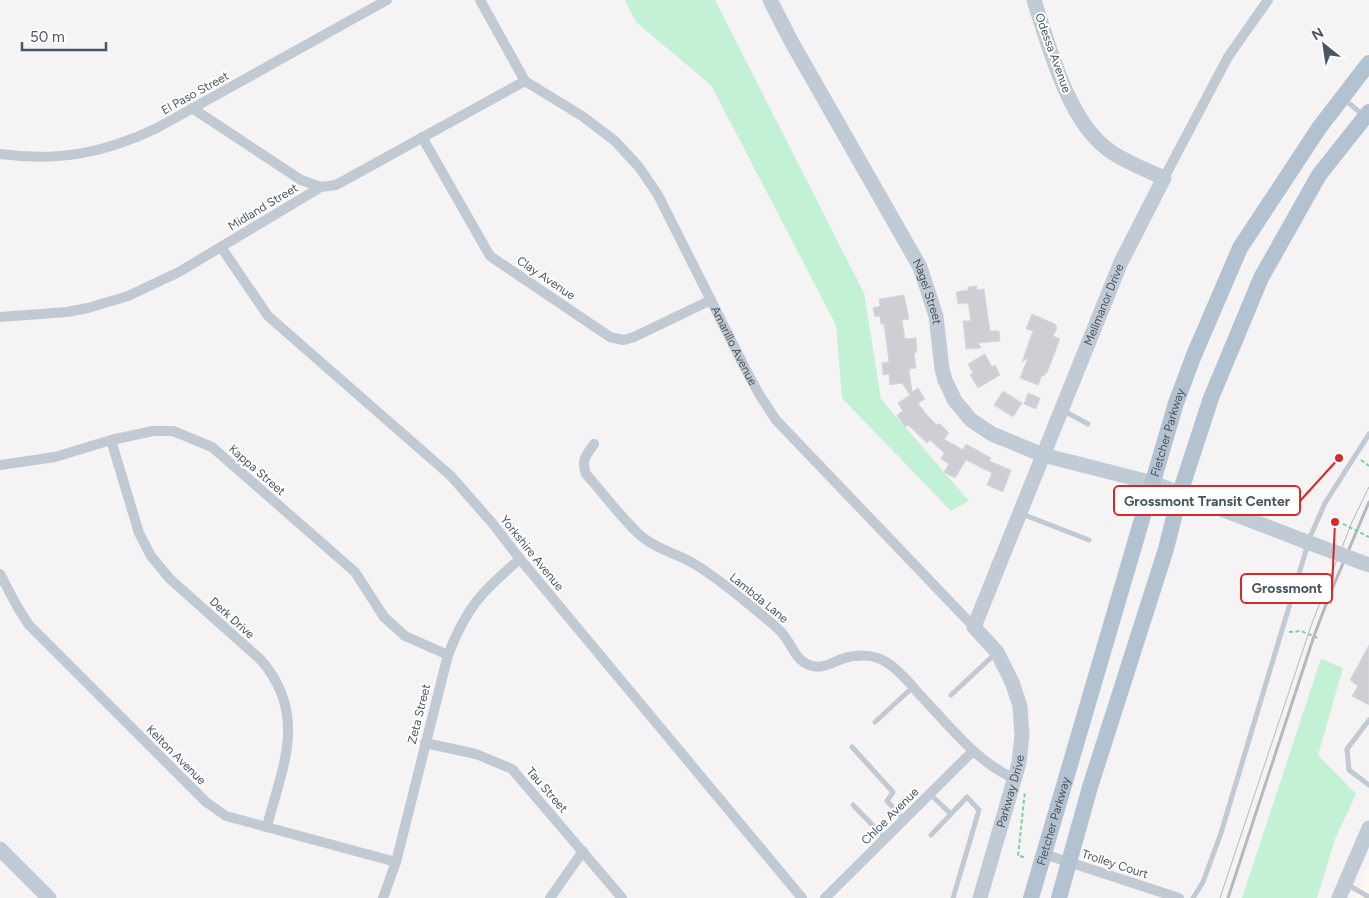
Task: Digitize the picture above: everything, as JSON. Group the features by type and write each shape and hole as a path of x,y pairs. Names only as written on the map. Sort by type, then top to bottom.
{"main road":[{"name":"Fletcher Parkway","path":"1031,898 1176,403 1191,363 1240,248 1318,128 1369,63"},
{"name":"Fletcher Parkway","path":"1059,898 1090,787 1166,549 1180,493 1211,398 1261,278 1319,175 1368,116"}],"street":[{"name":"El Paso Street","path":"0,154 43,158 76,155 97,151 138,137 387,0"},
{"name":"Amarillo Avenue","path":"480,0 525,80 600,129 628,154 642,170 658,195 745,368 776,420 997,652 1012,682"},
{"name":"Nagel Street","path":"770,0 791,41 920,267 936,316 943,374 955,401 966,415 981,428 992,434 1043,454 1153,482 1369,565"},
{"name":"Odessa Avenue","path":"1034,0 1065,90 1086,128 1109,151 1164,178"},
{"name":"Mellmanor Drive","path":"974,627 1121,262 1228,57 1268,0"},
{"name":"Midland Street","path":"0,317 66,312 110,302 162,281 322,187 336,186 525,80"},
{"path":"192,108 301,180 322,187"},
{"name":"Clay Avenue","path":"422,137 469,216 490,256 610,337 624,340 634,337 711,300"},
{"name":"Yorkshire Avenue","path":"221,247 268,316 450,476 493,524 802,898"},
{"name":"Kappa Street","path":"0,465 55,457 111,440 153,431 173,431 212,447 355,572 384,617 405,636 448,655"},
{"name":"Derk Drive","path":"111,440 138,533 151,556 170,579 261,660 273,675 281,690 288,712 288,745 267,826"},
{"name":"Lambda Lane","path":"594,444 584,459 583,464 586,474 642,536 660,549 691,562 756,610 782,633 797,656 804,663 820,668 845,658 862,655 871,656 888,663 913,686 974,751 1003,774 1020,783"},
{"name":"Zeta Street","path":"383,898 396,862 448,655 458,629 471,607 489,585 520,559"},
{"name":"Kelton Avenue","path":"0,574 29,625 206,802 226,816 396,862"},
{"name":"Parkway Drive","path":"980,898 1020,783 1019,763 1022,735 1020,706 1012,682"},
{"name":"Tau Street","path":"425,743 476,754 512,769 622,898"},
{"name":"Chloe Avenue","path":"824,898 974,751"},
{"path":"1339,898 1369,828"},
{"path":"0,849 49,898"},
{"path":"550,898 583,851"},
{"name":"Trolley Court","path":"1044,854 1179,898"}],"lane":[{"path":"1343,98 1368,116"},
{"path":"1061,409 1088,424"},
{"path":"1193,898 1203,882 1221,833 1310,537 1325,504 1369,434"},
{"path":"1019,513 1089,540"},
{"path":"951,695 997,652"},
{"path":"875,722 913,686"},
{"path":"1369,720 1347,749 1349,770 1369,786"},
{"path":"852,747 893,792 887,801 904,820"},
{"path":"930,794 951,814"},
{"path":"931,835 967,797 979,810 953,898"},
{"path":"853,805 886,838"},
{"path":"1344,883 1369,897"}],"path":[{"path":"1337,521 1369,538"},
{"path":"1281,632 1301,631 1318,638"},
{"path":"1020,783 1018,856 1024,857"}],"shaded area":[{"path":"1369,865 1369,898 1356,898 1366,872"}],"green space":[{"path":"625,0 715,0 864,293 881,399 969,501 951,511 842,398 836,325 711,85 636,22"},
{"path":"1321,659 1343,668 1318,755 1356,794 1335,839 1317,898 1242,898"}],"building":[{"path":"977,286 977,290 984,289 990,331 999,331 1000,341 978,343 981,348 966,349 963,321 971,321 968,303 958,304 956,292 968,290 968,287"},
{"path":"904,295 909,319 902,320 905,339 916,338 917,352 914,353 916,368 909,369 912,392 918,388 925,399 918,403 937,425 939,423 949,433 944,439 963,450 966,444 991,458 989,461 1011,470 1003,492 987,485 992,473 966,460 955,478 944,472 949,464 941,459 944,453 930,440 927,443 908,425 905,427 897,415 903,411 898,403 910,395 902,383 890,385 889,374 883,375 882,363 889,362 884,324 881,324 880,316 875,317 873,308 880,306 879,299"},
{"path":"1032,314 1055,324 1057,328 1053,336 1060,339 1047,373 1044,376 1042,375 1038,385 1020,378 1028,358 1022,362 1033,331 1026,329"},
{"path":"985,354 992,367 995,365 1000,375 978,388 970,375 973,373 968,364"},
{"path":"1003,391 1022,403 1013,417 994,405"},
{"path":"1028,393 1040,398 1036,409 1024,404"},
{"path":"1369,645 1369,705 1352,696 1358,686 1350,680"}],"tram line":[{"path":"1220,898 1312,623 1352,522 1369,487"}],"railway":[{"path":"1228,898 1314,636 1369,502"}],"place":[{"name":"Grossmont Transit Center","path":"1339,458"},
{"name":"Grossmont","path":"1335,522"}]}
